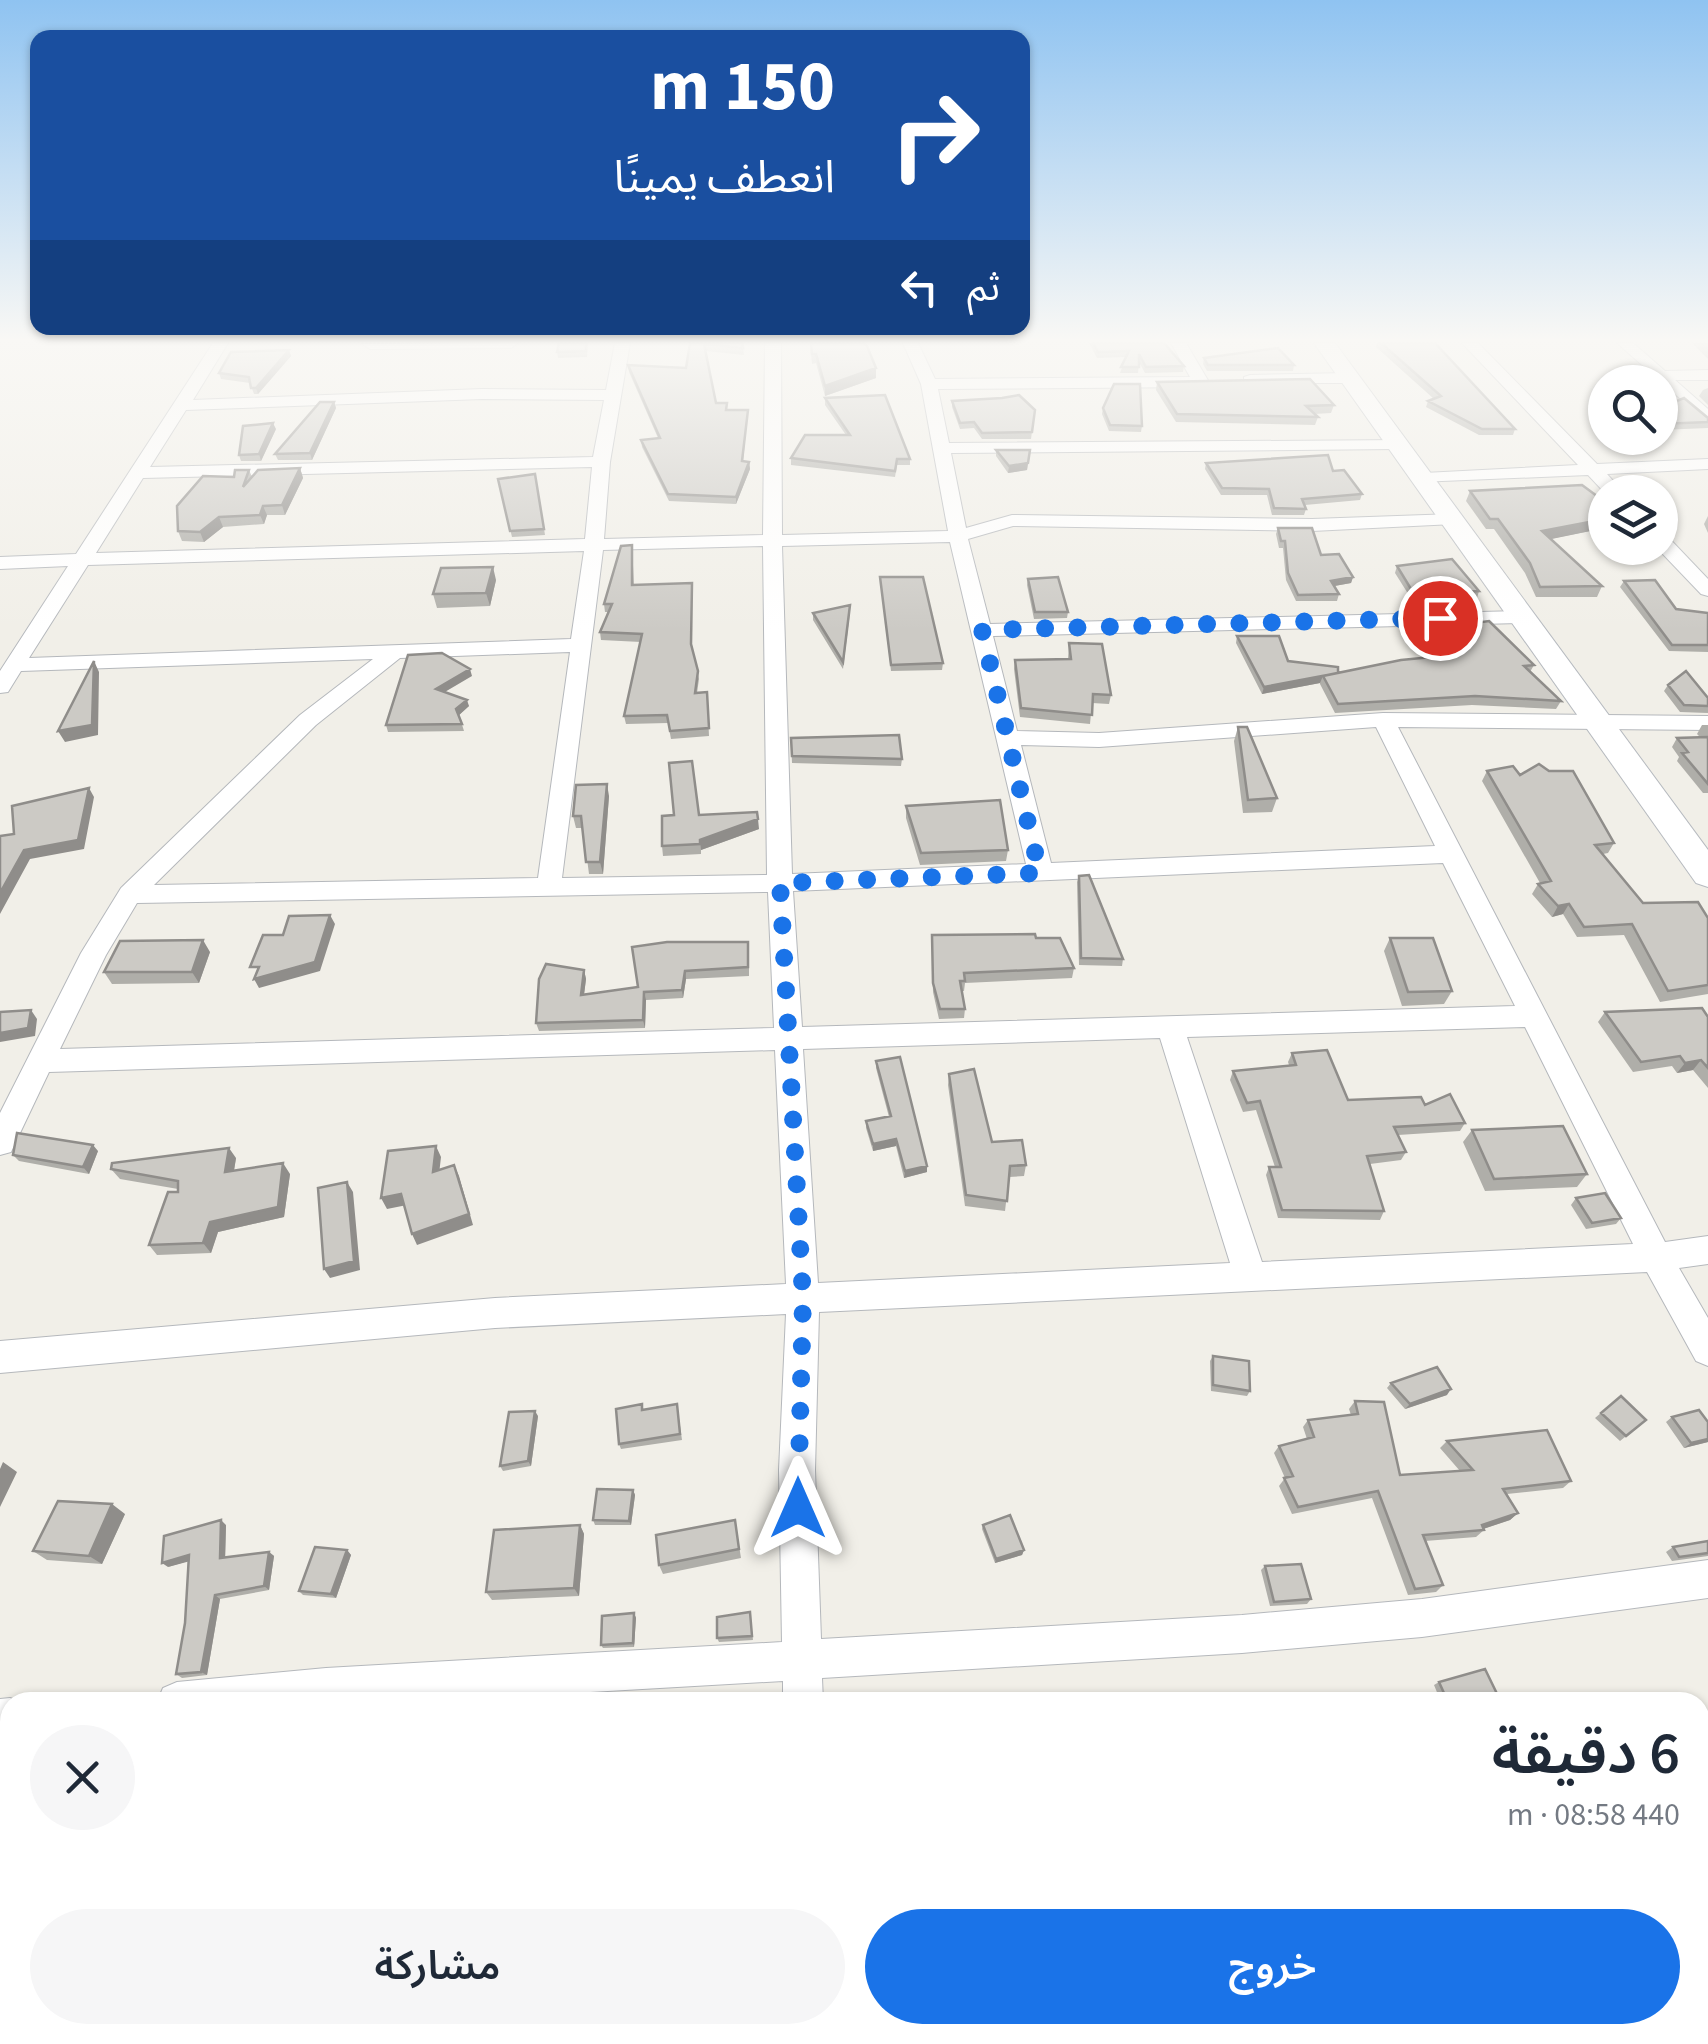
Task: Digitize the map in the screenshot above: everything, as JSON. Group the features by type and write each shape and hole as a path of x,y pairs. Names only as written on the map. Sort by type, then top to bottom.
{"street":[{"path":"0,687 160,438"},
{"path":"549,886 605,438"},
{"path":"773,438 772,628 780,883 803,1298 797,1470 802,1692"},
{"path":"942,438 958,536 1040,873"},
{"path":"1394,438 1708,875"},
{"path":"1561,438 1597,475"},
{"path":"944,448 1398,444"},
{"path":"138,473 601,462"},
{"path":"1424,478 1708,464"},
{"path":"0,564 958,536 1012,520 1312,525 1454,519"},
{"path":"1678,559 1708,590"},
{"path":"982,630 1520,617"},
{"path":"16,664 582,645"},
{"path":"0,1143 94,954 130,894 237,785 308,720 392,654"},
{"path":"1010,738 1100,740 1383,720 1708,723"},
{"path":"1383,720 1656,1257 1708,1350"},
{"path":"130,894 780,883 1450,854"},
{"path":"39,1062 789,1042 1536,1016"},
{"path":"1170,1027 1250,1275"},
{"path":"0,1357 495,1313 1656,1257 1708,1250"},
{"path":"283,1692 1242,1634 1404,1620 1708,1580"}],"building":[{"path":"241,438 266,438 259,454 239,455"},
{"path":"289,438 317,438 310,453 275,454"},
{"path":"745,438 742,461 749,462 736,497 668,494 641,440"},
{"path":"803,438 902,438 910,459 897,459 895,471 791,458"},
{"path":"996,450 1030,450 1028,463 1009,466"},
{"path":"1328,455 1333,471 1344,470 1362,494 1302,499 1306,509 1274,508 1269,489 1222,488 1206,463"},
{"path":"300,468 282,505 263,506 260,515 219,517 200,532 178,531 177,506 203,476 234,477 235,470 249,470 243,487 258,470"},
{"path":"535,474 544,529 510,531 498,479"},
{"path":"1582,485 1588,489 1588,522 1542,531 1602,586 1540,587 1530,563 1498,519 1490,519 1470,491"},
{"path":"1278,528 1312,528 1321,555 1339,554 1353,577 1331,581 1339,594 1298,595 1288,573 1285,541 1281,541"},
{"path":"632,545 632,585 692,583 691,644 698,671 695,693 707,692 709,728 670,731 667,715 624,716 642,634 600,632 612,604 604,604 621,546"},
{"path":"1452,559 1479,591 1414,594 1397,566"},
{"path":"493,567 486,593 433,594 441,568"},
{"path":"880,577 923,577 943,663 891,665"},
{"path":"1058,577 1068,612 1035,612 1028,579"},
{"path":"1655,580 1676,609 1708,613 1708,645 1672,645 1624,581"},
{"path":"850,605 843,662 813,613"},
{"path":"1489,621 1534,665 1524,666 1561,701 1475,696 1338,704 1323,676 1401,660 1453,655 1439,628"},
{"path":"1237,636 1279,636 1288,661 1338,667 1338,673 1264,687"},
{"path":"1069,643 1102,644 1111,695 1093,694 1092,715 1021,708 1015,660 1071,659"},
{"path":"442,653 470,669 436,689 467,700 456,709 462,724 386,725 408,655"},
{"path":"94,661 92,725 58,731"},
{"path":"1686,671 1708,698 1708,706 1684,705 1668,685"},
{"path":"1238,727 1247,727 1277,798 1248,800"},
{"path":"899,735 902,759 792,756 791,738"},
{"path":"1708,737 1708,784 1682,753 1688,752 1677,738"},
{"path":"692,761 699,815 757,812 758,819 700,840 700,844 662,846 662,816 674,815 669,763"},
{"path":"1539,764 1549,771 1573,771 1614,843 1595,845 1643,903 1698,902 1708,918 1708,985 1668,991 1632,924 1584,927 1569,904 1558,906 1538,884 1551,881 1487,771 1513,766 1520,775"},
{"path":"607,784 600,862 586,862 581,816 573,816 576,785"},
{"path":"89,788 78,840 24,850 0,893 0,836 14,834 12,806"},
{"path":"1000,800 1008,850 921,853 906,806"},
{"path":"1089,875 1123,959 1081,958 1079,876"},
{"path":"330,915 315,962 254,979 259,967 250,967 263,935 283,935 289,916"},
{"path":"1035,934 1036,938 1060,938 1074,968 964,973 965,981 960,981 965,1009 940,1009 933,983 932,935"},
{"path":"1390,938 1433,938 1452,991 1408,992"},
{"path":"203,940 192,972 104,972 120,941"},
{"path":"667,942 748,942 748,967 685,971 682,990 644,992 643,1020 536,1023 539,979 546,964 584,970 581,995 638,987 632,947"},
{"path":"1702,1008 1708,1017 1708,1068 1701,1060 1685,1063 1680,1056 1641,1062 1605,1012"},
{"path":"31,1010 28,1028 0,1033 0,1012"},
{"path":"1327,1050 1348,1100 1421,1097 1425,1105 1450,1094 1465,1123 1394,1127 1406,1152 1367,1156 1384,1211 1282,1210 1269,1167 1281,1167 1260,1101 1247,1103 1233,1071 1296,1065 1292,1053"},
{"path":"900,1057 927,1166 905,1171 896,1139 873,1144 866,1121 891,1116 876,1061"},
{"path":"974,1069 992,1142 1022,1140 1026,1165 1010,1166 1007,1201 966,1195 949,1074"},
{"path":"1563,1126 1587,1174 1494,1179 1472,1130"},
{"path":"17,1133 93,1145 83,1167 13,1155"},
{"path":"436,1146 433,1172 454,1165 469,1214 412,1234 401,1194 381,1198 388,1151"},
{"path":"229,1148 225,1172 283,1163 278,1207 210,1222 203,1243 149,1245 168,1192 178,1192 178,1181 111,1169 112,1163"},
{"path":"347,1182 354,1261 324,1269 318,1188"},
{"path":"1605,1193 1621,1218 1592,1223 1576,1198"},
{"path":"1213,1356 1249,1361 1250,1391 1213,1385"},
{"path":"1437,1367 1451,1389 1410,1404 1391,1383"},
{"path":"1621,1396 1646,1420 1626,1436 1601,1413"},
{"path":"1355,1401 1384,1402 1400,1475 1473,1470 1447,1441 1547,1430 1571,1481 1503,1489 1518,1513 1482,1525 1484,1530 1423,1535 1443,1585 1415,1589 1378,1491 1298,1507 1284,1478 1293,1476 1279,1446 1314,1437 1308,1420 1358,1414"},
{"path":"642,1404 642,1410 677,1404 680,1434 619,1444 616,1409"},
{"path":"1699,1410 1708,1422 1708,1439 1691,1443 1672,1417"},
{"path":"535,1411 528,1461 500,1466 509,1412"},
{"path":"597,1489 633,1490 629,1521 593,1520"},
{"path":"58,1501 112,1504 89,1556 33,1551"},
{"path":"1010,1515 1024,1550 996,1559 983,1525"},
{"path":"221,1520 220,1558 269,1552 264,1586 215,1595 201,1672 176,1674 185,1623 189,1555 162,1563 164,1536"},
{"path":"735,1520 739,1549 659,1565 656,1535"},
{"path":"580,1525 574,1588 486,1592 494,1530"},
{"path":"1708,1541 1708,1553 1679,1557 1673,1547"},
{"path":"315,1547 347,1550 331,1594 299,1591"},
{"path":"1301,1564 1311,1599 1274,1602 1265,1566"},
{"path":"750,1612 752,1636 717,1638 717,1617"},
{"path":"634,1613 633,1643 601,1645 602,1616"},
{"path":"1485,1669 1496,1692 1444,1692 1439,1682"}],"route":[{"path":"798,1508 803,1298 780,883 1040,873 982,630 1440,618"}]}
